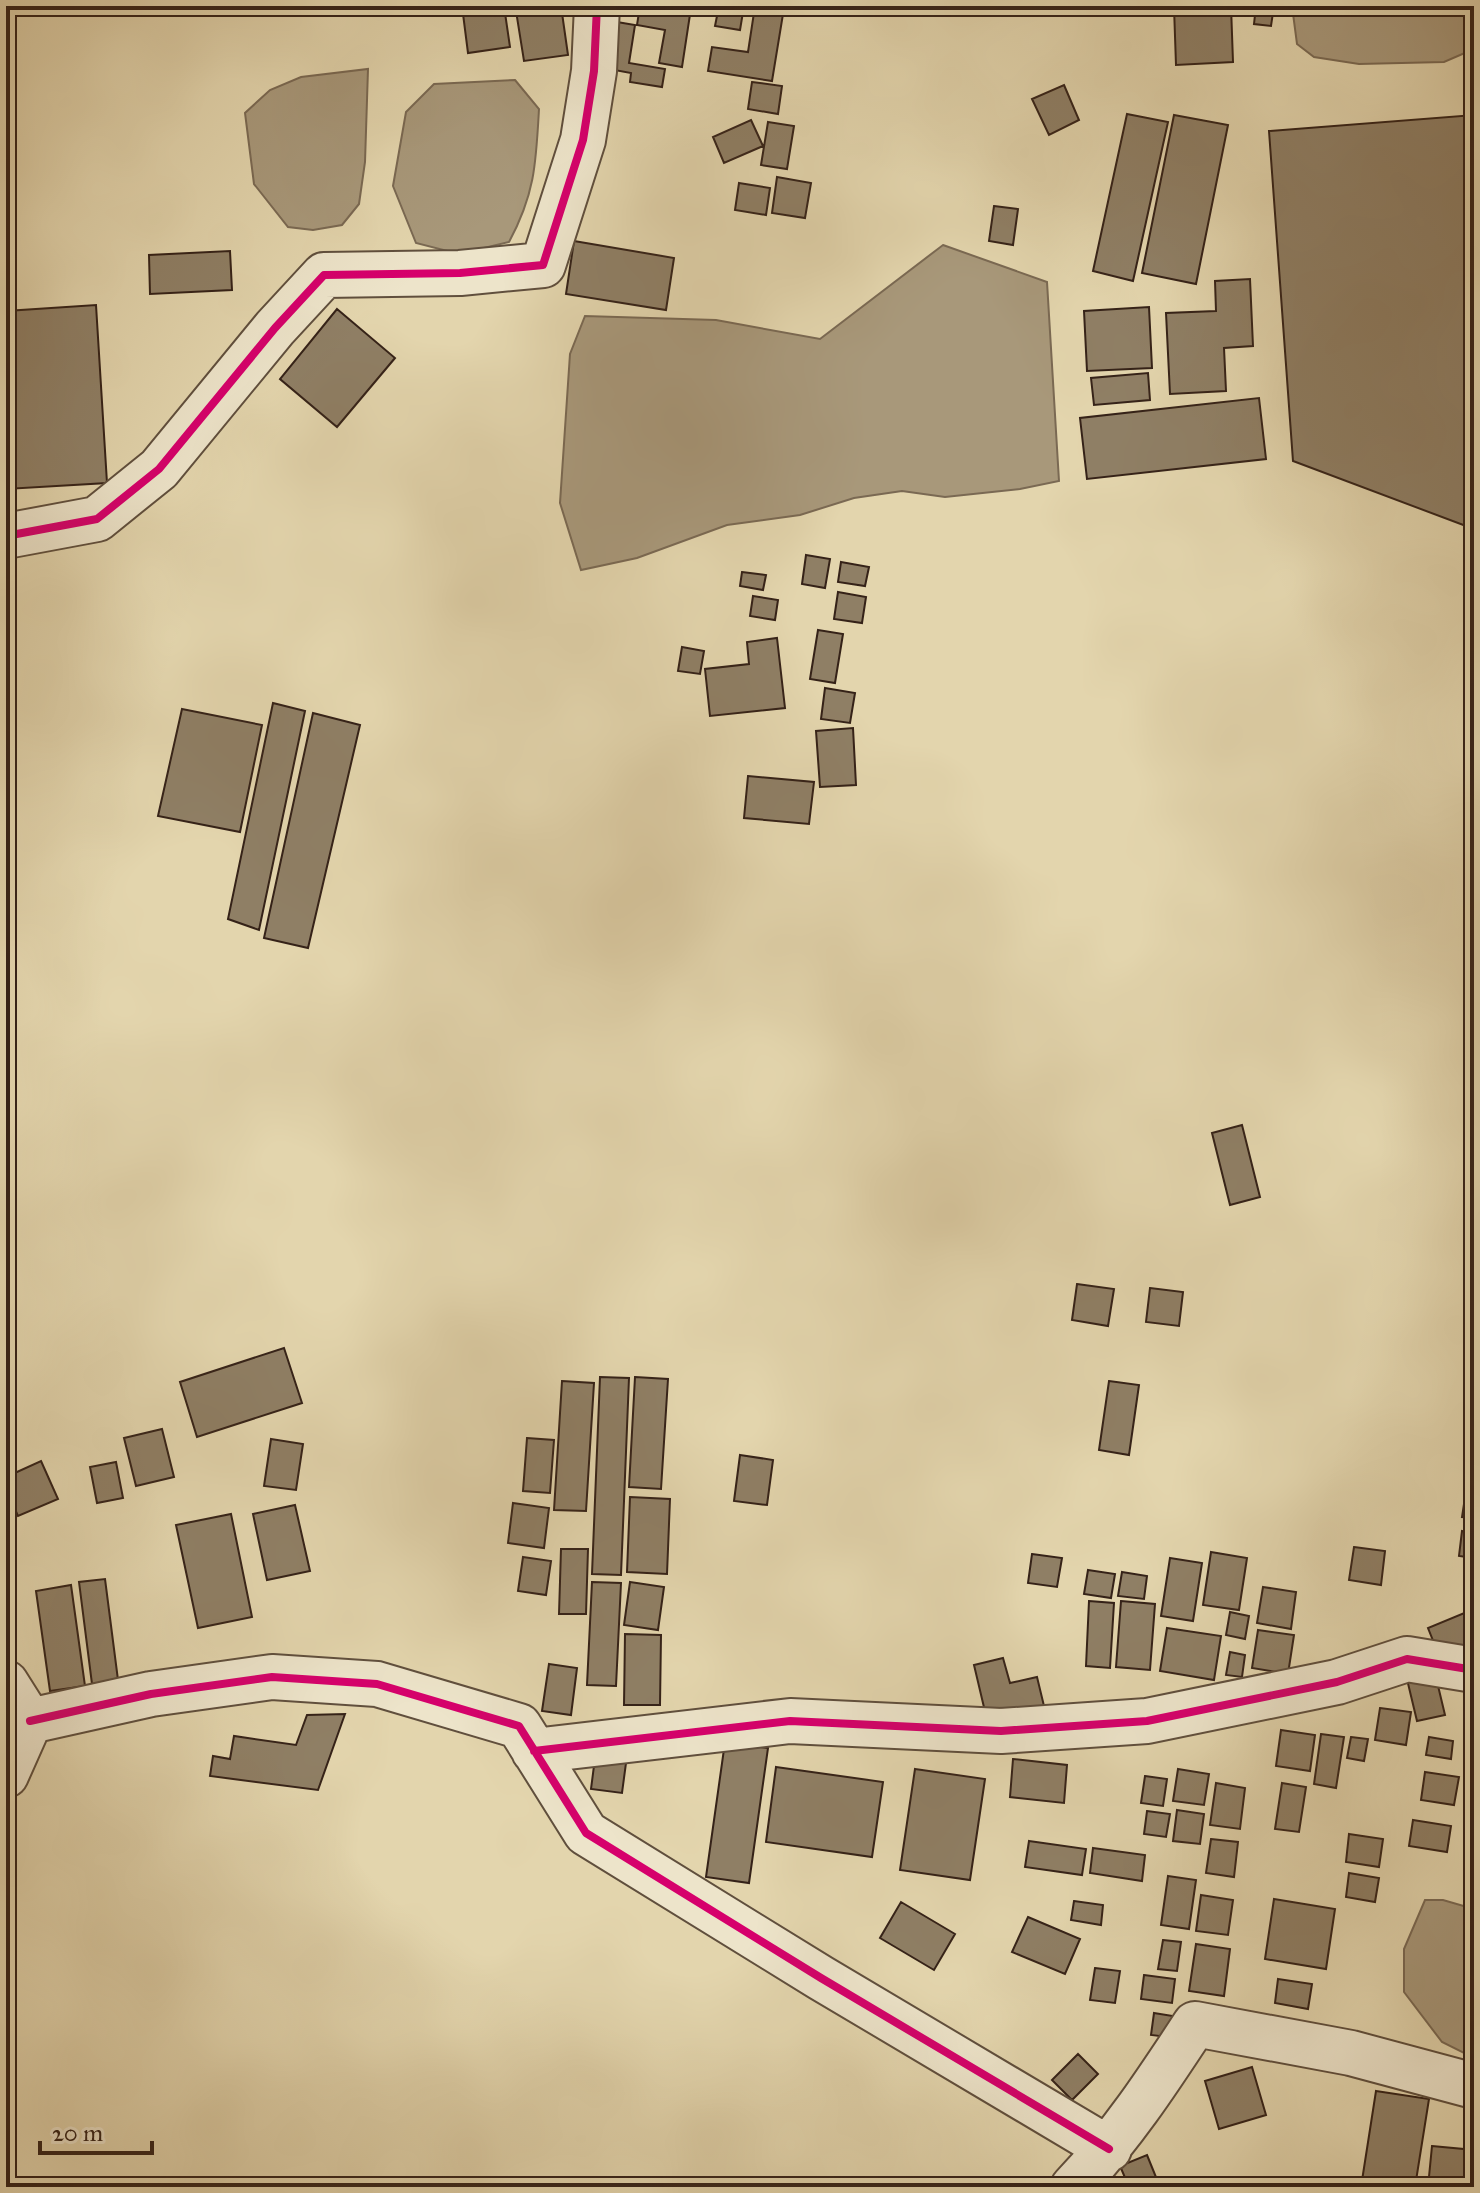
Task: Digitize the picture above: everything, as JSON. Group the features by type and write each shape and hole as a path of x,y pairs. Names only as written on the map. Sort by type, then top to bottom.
{"street":[{"path":"6,536 97,519 159,469 275,328 324,275 460,273 543,265 583,140 594,71 597,6"},
{"path":"534,1751 790,1721 1001,1731 1147,1721 1337,1682 1407,1659 1474,1670"},
{"path":"30,1721 151,1694 272,1677 377,1684 519,1726 586,1833 821,1978 1109,2149"},
{"path":"6,1683 30,1721"},
{"path":"6,1775 30,1721"},
{"path":"1073,2187 1109,2149 1195,2024 1351,2053 1474,2086"}],"shaded area":[{"path":"1292,6 1474,6 1474,49 1444,62 1359,64 1314,57 1297,44"},
{"path":"368,69 365,162 359,204 342,225 313,230 288,227 254,184 245,113 270,90 301,77"},
{"path":"515,80 539,109 533,178 518,225 509,242 459,254 416,243 393,186 406,112 434,84"},
{"path":"943,245 1047,282 1059,481 1020,489 945,497 902,491 854,498 800,515 727,525 637,558 581,570 560,503 570,354 585,316 716,320 820,339"},
{"path":"1425,1900 1443,1900 1474,1909 1474,2058 1442,2042 1404,1992 1404,1949"}],"building":[{"path":"462,6 504,6 510,47 468,53"},
{"path":"561,6 568,55 524,61 516,11"},
{"path":"640,6 691,8 682,67 659,63 665,30 637,25"},
{"path":"719,6 744,6 740,30 715,26"},
{"path":"755,6 784,8 772,81 708,71 712,47 748,52"},
{"path":"1231,6 1233,62 1176,65 1174,7"},
{"path":"1256,6 1274,6 1271,26 1254,24"},
{"path":"617,22 635,25 629,63 665,69 662,87 630,82 631,73 609,69"},
{"path":"752,82 782,86 778,114 748,109"},
{"path":"1064,85 1079,120 1049,135 1032,99"},
{"path":"1127,114 1168,122 1133,281 1093,271"},
{"path":"1174,115 1228,125 1196,284 1142,273"},
{"path":"1474,115 1474,529 1293,461 1269,131"},
{"path":"751,120 763,146 724,163 713,137"},
{"path":"768,122 794,126 787,169 761,165"},
{"path":"777,177 811,183 805,218 772,213"},
{"path":"739,183 770,188 766,215 735,210"},
{"path":"994,206 1018,209 1013,245 989,241"},
{"path":"574,241 674,258 666,310 566,294"},
{"path":"230,251 232,290 150,294 149,255"},
{"path":"1250,279 1253,346 1224,348 1226,391 1170,394 1166,313 1216,311 1215,281"},
{"path":"96,305 107,483 6,489 6,311"},
{"path":"1149,307 1152,368 1087,371 1084,311"},
{"path":"337,309 395,358 337,427 280,379"},
{"path":"1148,373 1150,400 1094,405 1091,378"},
{"path":"1259,398 1266,459 1087,479 1080,418"},
{"path":"806,555 830,559 825,588 802,584"},
{"path":"841,562 869,567 865,586 838,582"},
{"path":"742,572 766,575 763,590 740,586"},
{"path":"838,592 866,597 862,623 834,619"},
{"path":"753,596 778,600 775,620 750,616"},
{"path":"818,630 843,634 835,683 810,679"},
{"path":"777,638 785,708 710,716 705,669 749,664 747,642"},
{"path":"682,647 704,651 700,674 678,671"},
{"path":"825,688 855,693 850,723 821,719"},
{"path":"273,703 305,711 259,930 228,919"},
{"path":"182,709 262,725 240,832 158,816"},
{"path":"313,713 360,725 308,948 264,938"},
{"path":"853,728 856,785 820,787 816,731"},
{"path":"748,776 814,782 809,824 744,818"},
{"path":"1242,1125 1260,1197 1230,1205 1212,1133"},
{"path":"1077,1284 1114,1289 1108,1326 1072,1320"},
{"path":"1150,1288 1183,1292 1179,1326 1146,1322"},
{"path":"284,1348 302,1403 197,1437 180,1382"},
{"path":"600,1377 629,1378 621,1575 592,1574"},
{"path":"635,1377 668,1379 661,1489 629,1487"},
{"path":"562,1381 594,1383 586,1511 554,1510"},
{"path":"1109,1381 1139,1385 1129,1455 1099,1450"},
{"path":"162,1429 174,1477 136,1486 124,1438"},
{"path":"527,1438 554,1440 550,1493 523,1491"},
{"path":"271,1439 303,1444 296,1490 264,1486"},
{"path":"740,1455 773,1460 767,1505 734,1501"},
{"path":"41,1461 58,1499 18,1516 6,1489 6,1477"},
{"path":"116,1462 123,1498 97,1503 90,1467"},
{"path":"1470,1465 1474,1466 1474,1518 1462,1517"},
{"path":"630,1497 670,1499 667,1574 627,1572"},
{"path":"513,1503 549,1508 544,1548 508,1543"},
{"path":"295,1505 310,1571 267,1580 253,1514"},
{"path":"231,1514 252,1617 198,1628 176,1525"},
{"path":"1462,1531 1474,1533 1474,1558 1459,1556"},
{"path":"1354,1547 1385,1551 1381,1585 1349,1580"},
{"path":"561,1549 588,1549 586,1614 559,1614"},
{"path":"1211,1552 1247,1558 1239,1610 1203,1605"},
{"path":"1032,1554 1062,1558 1057,1587 1028,1583"},
{"path":"523,1557 551,1561 546,1595 518,1591"},
{"path":"1170,1558 1202,1563 1193,1621 1161,1616"},
{"path":"1088,1570 1115,1574 1111,1598 1084,1594"},
{"path":"1122,1572 1147,1576 1144,1599 1118,1596"},
{"path":"105,1579 118,1680 92,1684 79,1582"},
{"path":"592,1582 621,1583 616,1686 587,1685"},
{"path":"630,1582 664,1587 658,1630 624,1625"},
{"path":"71,1585 85,1686 50,1691 36,1591"},
{"path":"1263,1587 1296,1592 1291,1629 1257,1623"},
{"path":"1089,1601 1114,1603 1110,1668 1086,1666"},
{"path":"1121,1601 1155,1604 1150,1670 1116,1667"},
{"path":"1474,1609 1474,1644 1440,1658 1428,1628"},
{"path":"1230,1612 1249,1616 1245,1639 1226,1635"},
{"path":"1167,1628 1221,1636 1214,1680 1160,1671"},
{"path":"1258,1630 1294,1635 1288,1674 1252,1668"},
{"path":"625,1634 661,1635 660,1705 624,1705"},
{"path":"1230,1652 1245,1655 1242,1677 1226,1675"},
{"path":"1003,1658 1010,1683 1037,1677 1044,1706 987,1720 974,1665"},
{"path":"549,1664 577,1668 571,1715 542,1711"},
{"path":"1434,1669 1445,1715 1417,1721 1406,1675"},
{"path":"1380,1708 1411,1712 1406,1745 1375,1740"},
{"path":"345,1714 318,1790 210,1776 213,1756 230,1759 234,1736 296,1745 307,1715"},
{"path":"1281,1730 1315,1735 1310,1771 1276,1766"},
{"path":"1321,1734 1344,1737 1336,1788 1314,1784"},
{"path":"1351,1737 1368,1739 1364,1761 1347,1758"},
{"path":"1429,1737 1453,1741 1451,1759 1426,1755"},
{"path":"725,1742 768,1748 749,1883 706,1877"},
{"path":"595,1758 626,1763 622,1793 591,1789"},
{"path":"1013,1759 1067,1765 1064,1803 1010,1797"},
{"path":"776,1767 883,1782 872,1857 766,1842"},
{"path":"915,1769 985,1779 970,1880 900,1870"},
{"path":"1178,1769 1209,1774 1204,1805 1173,1801"},
{"path":"1425,1772 1459,1777 1454,1805 1421,1800"},
{"path":"1145,1776 1167,1779 1163,1806 1141,1803"},
{"path":"1216,1783 1245,1788 1240,1829 1210,1825"},
{"path":"1282,1783 1306,1787 1299,1832 1275,1829"},
{"path":"1177,1810 1204,1814 1200,1844 1173,1841"},
{"path":"1147,1811 1170,1814 1166,1837 1144,1834"},
{"path":"1413,1820 1451,1826 1447,1852 1409,1846"},
{"path":"1349,1834 1383,1839 1379,1867 1346,1862"},
{"path":"1211,1839 1238,1842 1234,1877 1206,1873"},
{"path":"1029,1841 1086,1849 1082,1875 1025,1867"},
{"path":"1093,1848 1145,1855 1142,1881 1090,1873"},
{"path":"1349,1873 1379,1878 1375,1902 1346,1897"},
{"path":"1168,1876 1196,1880 1189,1929 1161,1925"},
{"path":"1201,1895 1233,1900 1228,1935 1196,1931"},
{"path":"1274,1899 1335,1909 1326,1969 1265,1959"},
{"path":"1074,1901 1103,1905 1101,1925 1071,1920"},
{"path":"901,1902 955,1934 934,1970 880,1938"},
{"path":"1028,1917 1080,1939 1065,1974 1012,1952"},
{"path":"1163,1940 1181,1942 1177,1971 1158,1969"},
{"path":"1196,1944 1230,1949 1224,1996 1189,1991"},
{"path":"1095,1968 1120,1971 1115,2003 1090,2000"},
{"path":"1144,1975 1175,1979 1172,2003 1141,1999"},
{"path":"1278,1979 1312,1984 1308,2009 1275,2003"},
{"path":"1154,2013 1179,2017 1176,2038 1151,2035"},
{"path":"1078,2054 1098,2074 1072,2100 1052,2080"},
{"path":"1252,2067 1266,2115 1219,2129 1205,2081"},
{"path":"1376,2091 1429,2099 1415,2187 1361,2187"},
{"path":"1432,2146 1474,2150 1474,2187 1428,2187"},
{"path":"1147,2155 1160,2187 1129,2187 1120,2166"}],"cycle path":[{"path":"6,536 97,519 159,469 275,328 324,275 460,273 543,265 583,140 594,71 597,6"},
{"path":"534,1751 790,1721 1001,1731 1147,1721 1337,1682 1407,1659 1474,1670"},
{"path":"30,1721 151,1694 272,1677 377,1684 519,1726 586,1833 821,1978 1109,2149"}]}
